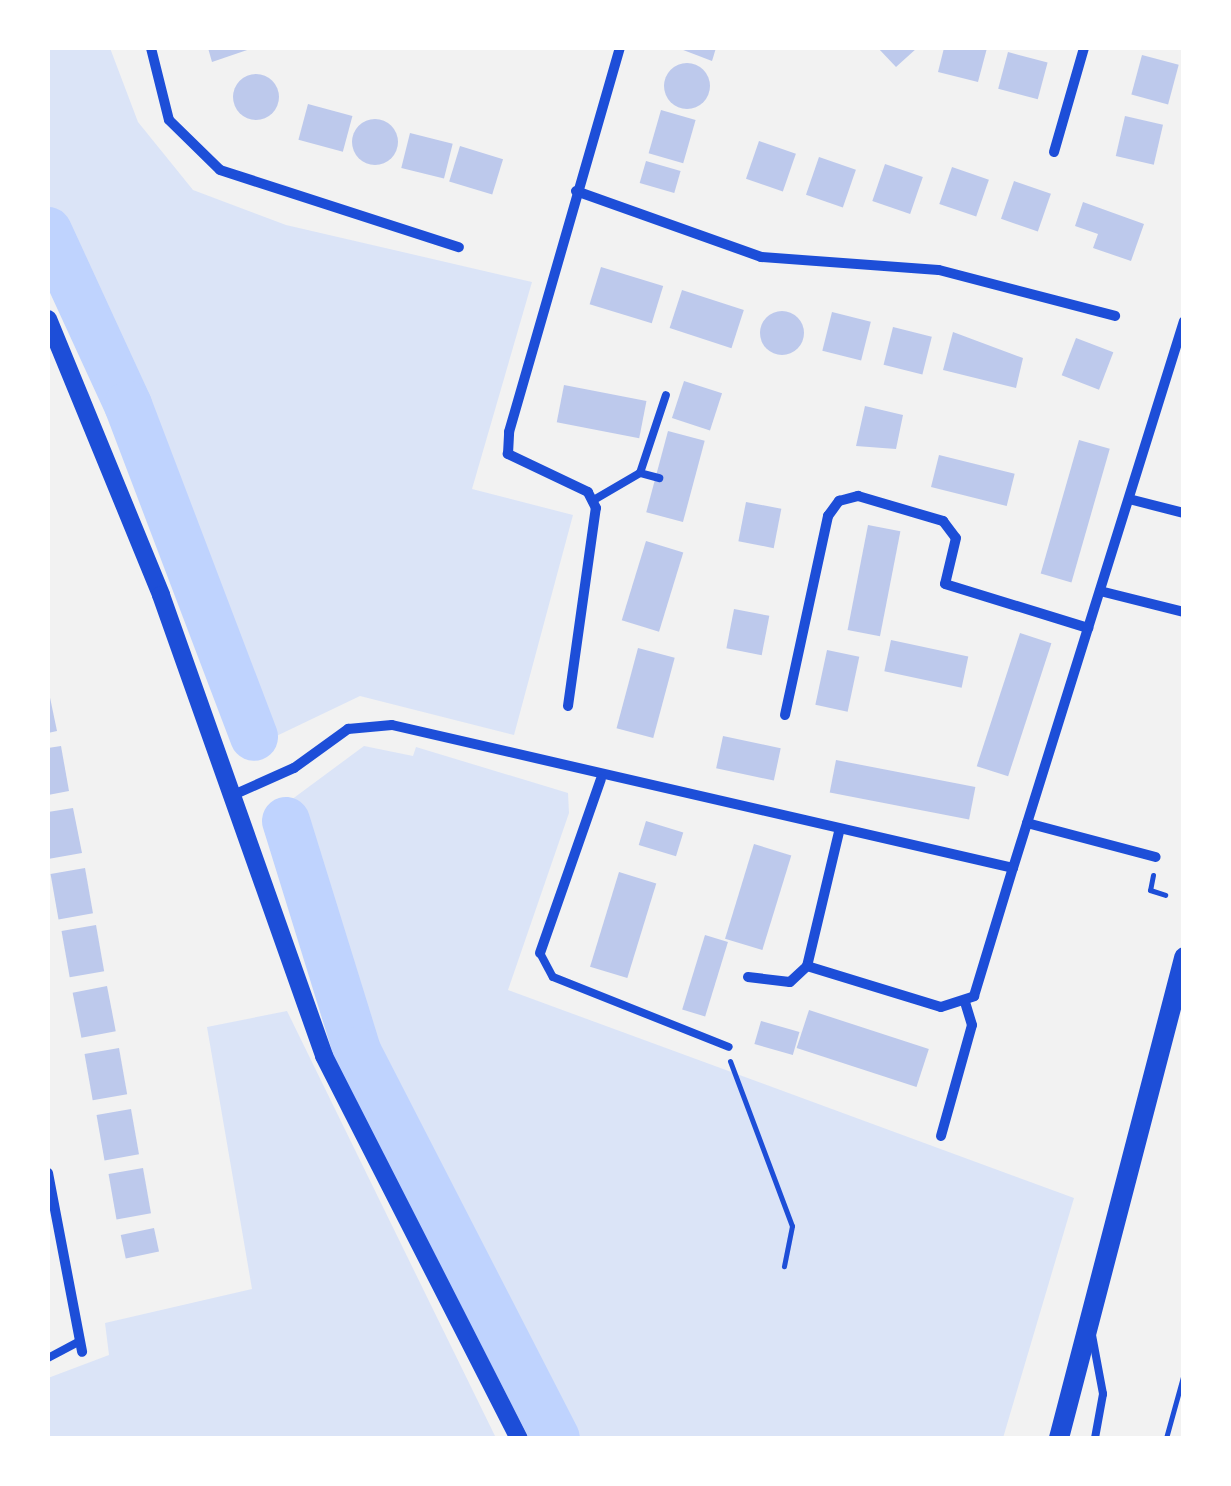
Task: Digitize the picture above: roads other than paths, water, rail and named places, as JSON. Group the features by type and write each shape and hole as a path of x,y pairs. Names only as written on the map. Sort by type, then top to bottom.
{"main road":[{"path":"1059,1438 1184,957"}],"street":[{"path":"151,48 168,120 220,170 458,247"},
{"path":"568,706 592,501 508,454 576,191 620,48"},
{"path":"1054,152 1084,48"},
{"path":"576,191 761,257 939,270 1115,316"},
{"path":"48,319 161,595 324,1056 518,1438"},
{"path":"807,966 942,1007 965,1002 980,985 1184,321"},
{"path":"785,715 828,516 839,501 858,496 943,521 956,538 945,584 1088,628"},
{"path":"1129,499 1184,513"},
{"path":"1100,592 1184,612"},
{"path":"230,796 348,729 392,724 601,779 1013,868"},
{"path":"540,954 557,928 601,779"},
{"path":"1028,823 1156,857"},
{"path":"748,977 777,985 807,966 839,832"},
{"path":"941,1136 972,1025 965,1002"},
{"path":"48,1172 81,1347"}],"lane":[{"path":"592,501 640,473 666,395"},
{"path":"640,473 658,478"},
{"path":"540,954 552,977 729,1047"},
{"path":"1089,1321 1103,1394 1096,1438"},
{"path":"48,1358 81,1347"}],"waterway":[{"path":"48,231 128,405 254,737"},
{"path":"286,821 357,1051 556,1438"}]}
